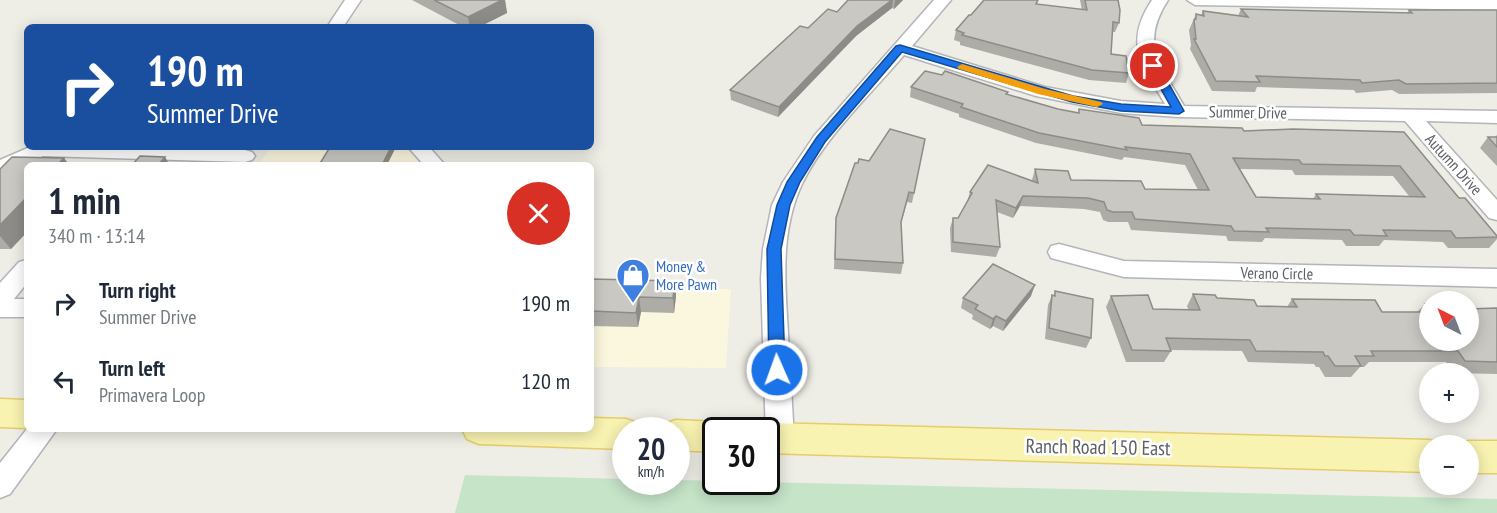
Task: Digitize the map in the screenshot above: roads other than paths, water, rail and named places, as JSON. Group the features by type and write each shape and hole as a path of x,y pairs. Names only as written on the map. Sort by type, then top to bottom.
{"main road":[{"path":"0,414 24,414"},
{"path":"567,432 612,434"},
{"name":"Ranch Road 150 East","path":"780,439 1419,456"},
{"path":"1479,457 1497,457"}],"street":[{"path":"337,24 353,0"},
{"path":"773,417 774,249 783,205 793,182 821,140 943,0"},
{"path":"1160,0 1148,19 1144,42 1153,66 1179,111"},
{"path":"1195,0 1497,5"},
{"name":"Summer Drive","path":"900,48 1072,99 1121,107 1179,111 1497,117"},
{"name":"Autumn Drive","path":"1411,116 1497,213"},
{"path":"0,168 40,150 122,159 178,160 245,156"},
{"path":"421,150 432,162"},
{"name":"Verano Circle","path":"1059,252 1124,268 1497,278"},
{"path":"0,299 24,274"},
{"path":"0,308 24,308"},
{"path":"0,485 41,432"}],"place":[{"name":"Money & More Pawn","path":"633,304"}]}
